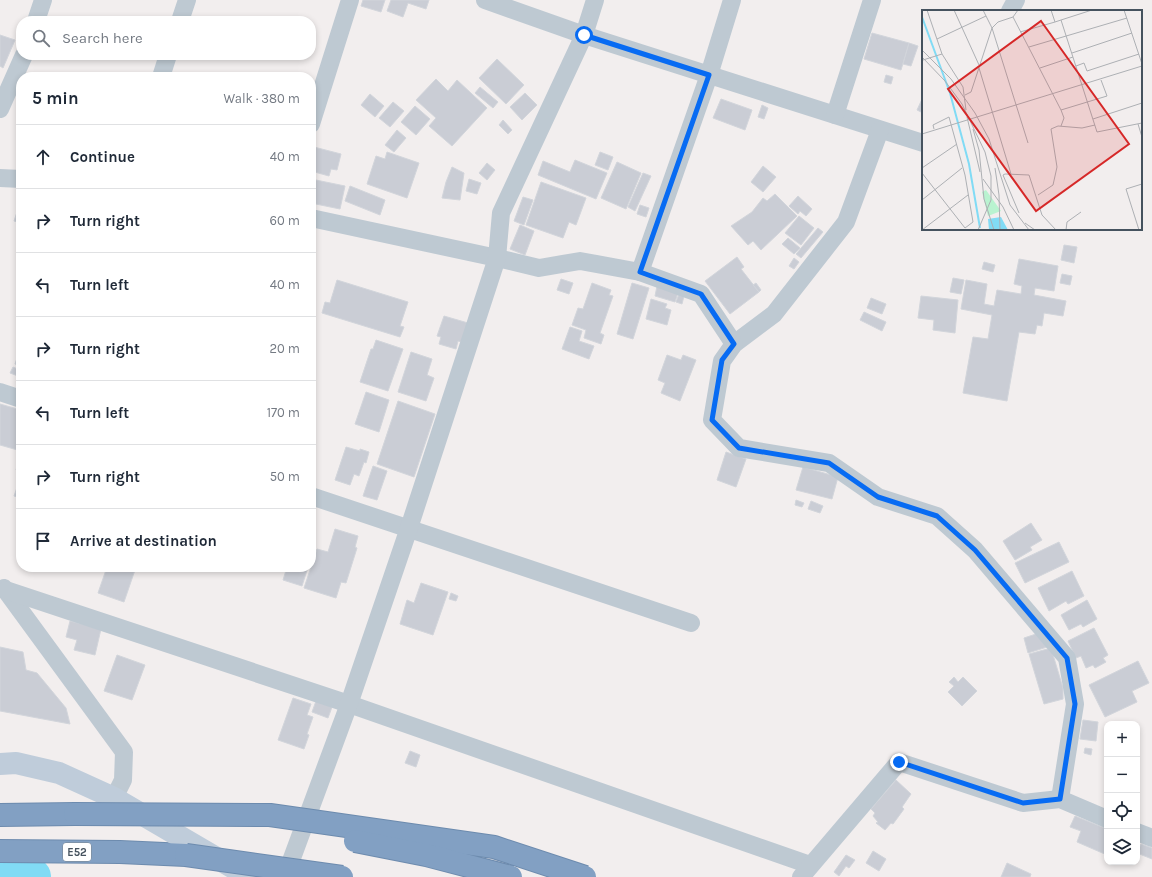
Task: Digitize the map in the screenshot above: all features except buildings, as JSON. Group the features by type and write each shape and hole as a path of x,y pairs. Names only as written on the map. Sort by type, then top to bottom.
{"highway":[{"path":"75,814 194,819 262,826 345,839 426,855 510,877"},
{"path":"0,815 270,815 494,847 585,877"},
{"name":"E52","path":"0,851 155,853 186,855"},
{"path":"186,855 279,877"},
{"path":"186,855 342,877"}],"street":[{"path":"38,16 43,0"},
{"path":"182,16 187,0"},
{"path":"316,108 350,0"},
{"path":"485,0 584,35 922,143"},
{"path":"285,877 349,704 409,528 497,258 501,213 584,35 595,0"},
{"path":"640,272 709,75 732,0"},
{"path":"835,115 872,0"},
{"path":"1011,10 1016,0"},
{"path":"16,72 22,60"},
{"path":"163,72 166,60"},
{"path":"0,109 16,73"},
{"path":"880,130 846,222 774,314 734,344 722,360 712,420 739,448 829,463 878,497 937,516 975,550 1067,658 1075,704 1060,799"},
{"path":"0,178 16,179"},
{"path":"316,219 539,268 580,261 640,272 701,294 734,344"},
{"path":"0,392 16,397"},
{"path":"316,498 691,623"},
{"path":"3,586 349,704 806,871 899,762 1023,803 1060,799 1104,818"},
{"path":"3,586 124,752 123,780 114,798"},
{"path":"0,764 16,763 59,773 114,798 249,877"},
{"path":"1140,833 1152,838"}],"waterway":[{"path":"0,868 31,877"}],"route":[{"path":"584,35 709,75 640,272 701,294 734,344 722,360 712,420 739,448 829,463 878,497 937,516 975,550 1067,658 1075,704 1060,799 1023,803 899,762"}]}
